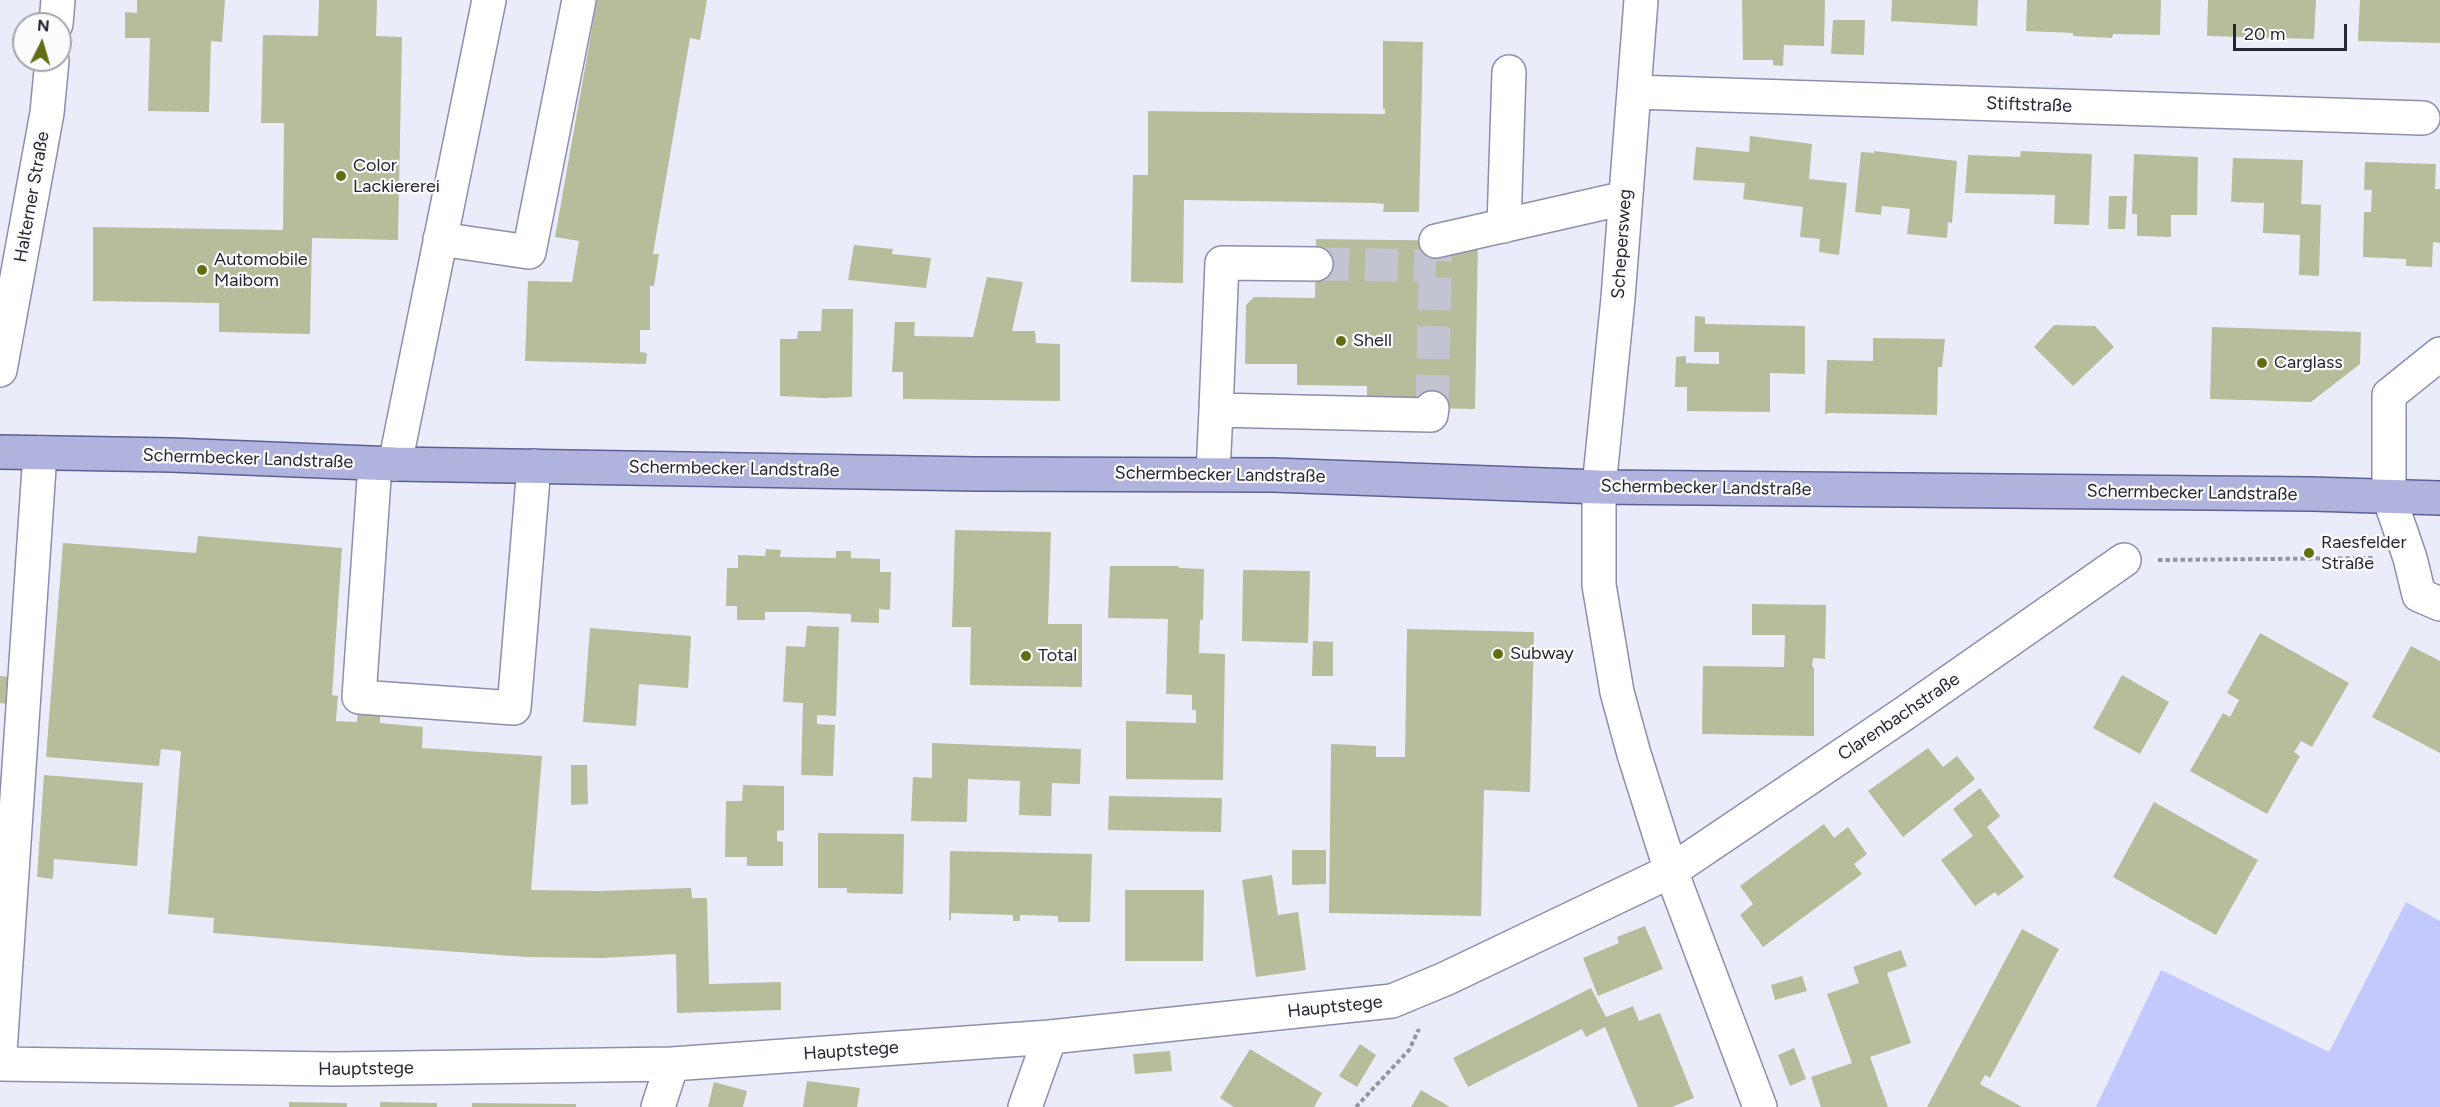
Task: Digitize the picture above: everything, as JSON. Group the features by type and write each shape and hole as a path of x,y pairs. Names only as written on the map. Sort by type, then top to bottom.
{"main road":[{"name":"Schermbecker Landstraße","path":"0,452 171,455 385,464 977,474 1272,475 1599,487 2277,494 2440,498"}],"street":[{"path":"489,0 440,239 385,464 359,697 514,708 534,466"},
{"path":"440,239 529,252 579,0"},
{"name":"Schepersweg","path":"1599,487 1618,298 1641,0"},
{"name":"Halterner Straße","path":"0,370 47,113 51,72"},
{"path":"1504,226 1509,72"},
{"name":"Stiftstraße","path":"1635,92 2423,118"},
{"path":"1436,241 1625,198"},
{"path":"1213,474 1222,263 1316,264"},
{"path":"2440,354 2389,395 2389,497 2410,558 2419,595 2440,604"},
{"path":"1215,410 1431,415 1432,408"},
{"path":"0,1052 40,453"},
{"path":"1599,487 1599,585 1617,692 1671,870 1760,1107"},
{"name":"Clarenbachstraße","path":"1671,870 1905,713 2124,560"},
{"name":"Hauptstege","path":"0,1064 335,1069 672,1064 1050,1037 1392,1001 1445,979 1671,870"},
{"path":"1025,1107 1050,1037"},
{"path":"658,1107 672,1064"}],"path":[{"path":"2124,560 2410,558"},
{"path":"1356,1107 1409,1050 1445,979"}],"shaded area":[{"path":"2406,902 2440,921 2440,1107 2096,1107 2161,970 2329,1052"}],"building":[{"path":"137,0 225,0 222,42 211,41 209,112 148,111 150,38 125,38 125,12 137,13"},
{"path":"319,0 377,0 376,36 402,37 398,240 312,238 310,334 219,332 219,303 93,301 93,227 283,230 284,123 261,123 263,35 318,36"},
{"path":"597,0 707,0 700,40 690,38 653,254 659,254 654,286 650,286 650,330 640,330 640,352 647,353 646,364 525,361 528,281 572,282 579,241 555,237"},
{"path":"1742,0 1825,0 1824,46 1784,45 1783,66 1773,65 1773,60 1743,60"},
{"path":"1892,0 1978,0 1977,26 1891,21"},
{"path":"2027,0 2161,0 2160,35 2113,34 2112,38 2073,36 2073,33 2026,31"},
{"path":"2208,0 2316,0 2314,39 2207,36"},
{"path":"2360,0 2440,0 2440,43 2358,41"},
{"path":"1833,20 1865,20 1864,55 1831,54"},
{"path":"1383,41 1423,42 1419,212 1383,212 1384,204 1375,203 1184,200 1183,283 1131,282 1133,175 1148,175 1148,111 1385,114 1385,109 1383,109"},
{"path":"1750,136 1812,144 1809,179 1847,183 1839,255 1819,252 1820,239 1800,237 1803,207 1743,199 1745,183 1693,180 1696,147 1749,152"},
{"path":"1874,151 1957,161 1952,223 1948,222 1947,238 1907,234 1910,209 1882,206 1881,215 1855,212 1861,152 1874,153"},
{"path":"2021,151 2092,154 2089,225 2054,224 2055,195 1965,193 1968,155 2020,157"},
{"path":"2134,154 2198,157 2197,215 2171,215 2171,237 2137,236 2137,214 2132,214"},
{"path":"2233,158 2303,160 2301,204 2321,205 2319,276 2299,275 2300,235 2263,233 2264,203 2231,202"},
{"path":"2365,162 2436,164 2435,189 2440,189 2440,243 2433,242 2432,267 2406,266 2406,259 2363,257 2364,212 2371,212 2372,190 2364,190"},
{"path":"2109,196 2127,196 2125,229 2108,229"},
{"path":"1316,239 1478,241 1475,409 1367,407 1367,386 1297,385 1297,364 1245,364 1246,305 1254,297 1315,298"},
{"path":"854,245 893,249 892,254 931,258 926,288 848,280"},
{"path":"987,277 1023,282 1012,331 1035,331 1036,343 1060,344 1060,401 903,399 903,372 892,372 895,322 915,322 914,336 973,337"},
{"path":"822,309 853,309 852,397 780,396 780,339 797,339 798,331 821,331"},
{"path":"1695,316 1705,317 1705,324 1805,326 1805,374 1770,373 1770,412 1687,411 1687,387 1675,387 1676,357 1686,356 1686,363 1719,364 1719,352 1694,352"},
{"path":"2054,325 2095,326 2114,347 2073,386 2034,347"},
{"path":"2212,327 2361,332 2360,364 2311,402 2210,399"},
{"path":"1873,338 1945,339 1942,367 1938,367 1937,415 1827,413 1825,415 1827,360 1873,361"},
{"path":"955,530 1051,532 1048,624 1082,624 1082,687 970,685 971,627 952,627"},
{"path":"198,536 342,548 332,695 338,696 336,721 357,722 358,710 380,712 380,723 423,727 422,748 542,756 531,890 599,891 691,888 692,898 707,898 709,984 781,982 781,1010 677,1013 676,954 602,958 526,957 297,940 213,933 214,918 168,914 181,751 161,749 159,766 46,757 55,643 63,543 196,553"},
{"path":"766,549 781,550 780,557 836,558 836,551 851,551 851,558 880,559 880,572 891,572 890,610 879,609 879,623 851,622 851,614 807,612 765,612 765,620 737,620 737,606 726,606 727,568 738,568 738,555 765,556"},
{"path":"1110,566 1179,566 1179,568 1204,569 1203,620 1200,620 1199,653 1225,654 1223,780 1126,779 1126,721 1196,723 1196,710 1192,710 1192,695 1166,694 1168,619 1108,618"},
{"path":"1243,570 1310,571 1308,643 1242,641"},
{"path":"1752,604 1826,605 1825,659 1813,658 1812,667 1814,667 1814,736 1702,734 1703,666 1784,667 1785,635 1752,635"},
{"path":"807,626 839,627 836,716 817,715 817,724 835,725 833,776 801,775 803,703 783,702 786,646 805,647"},
{"path":"590,628 691,636 688,688 639,684 636,726 583,722"},
{"path":"1407,629 1534,632 1530,792 1484,790 1481,916 1329,913 1331,744 1376,746 1376,757 1405,757"},
{"path":"2260,633 2349,683 2312,747 2301,741 2294,752 2300,756 2267,814 2190,771 2223,713 2230,717 2239,700 2227,693"},
{"path":"1313,641 1333,642 1333,676 1312,676"},
{"path":"2411,646 2440,661 2440,753 2372,717"},
{"path":"2122,675 2169,702 2140,754 2093,728"},
{"path":"0,676 9,677 7,704 0,703"},
{"path":"932,743 1081,749 1080,784 1052,783 1051,816 1019,815 1020,781 968,779 967,822 911,821 913,777 932,778"},
{"path":"1928,748 1943,767 1957,756 1975,779 1903,837 1868,791"},
{"path":"571,765 587,765 588,804 571,805"},
{"path":"44,775 143,783 137,866 54,859 53,879 37,877"},
{"path":"743,785 784,786 784,830 777,831 777,841 783,842 783,866 747,866 747,857 725,857 726,801 742,801"},
{"path":"1980,788 2000,816 1987,827 2024,877 1998,896 1995,892 1975,906 1941,860 1973,836 1953,809"},
{"path":"1109,796 1222,798 1221,832 1108,830"},
{"path":"2154,802 2258,860 2216,935 2113,877"},
{"path":"1824,824 1834,838 1848,827 1867,854 1854,864 1862,874 1763,947 1740,915 1753,904 1740,886"},
{"path":"818,833 904,834 903,894 847,893 847,888 818,888"},
{"path":"1292,850 1326,850 1326,884 1292,885"},
{"path":"950,851 1092,854 1090,922 1058,922 1058,916 1020,915 1020,921 1013,921 1013,915 951,913 949,921"},
{"path":"1272,875 1278,915 1298,912 1306,970 1256,977 1242,880"},
{"path":"1125,890 1204,890 1203,961 1125,961"},
{"path":"1645,926 1663,969 1598,996 1583,958 1619,943 1617,937"},
{"path":"2022,929 2059,949 1990,1078 1985,1075 1980,1084 2022,1107 1927,1107"},
{"path":"1901,950 1907,966 1887,973 1911,1043 1870,1057 1888,1107 1821,1107 1811,1077 1852,1063 1827,994 1859,983 1853,967"},
{"path":"1802,976 1807,991 1775,1000 1771,985"},
{"path":"1591,988 1606,1017 1633,1006 1639,1021 1660,1013 1694,1098 1672,1107 1638,1107 1605,1027 1586,1037 1582,1029 1468,1087 1453,1058"},
{"path":"1360,1044 1376,1055 1357,1087 1339,1076"},
{"path":"1794,1048 1806,1079 1790,1086 1778,1055"},
{"path":"1250,1049 1322,1093 1314,1107 1234,1107 1220,1098"},
{"path":"1170,1051 1172,1071 1135,1074 1133,1054"},
{"path":"807,1081 860,1088 857,1107 803,1107"},
{"path":"714,1082 747,1091 743,1107 708,1107"},
{"path":"1421,1090 1450,1107 1411,1107"},
{"path":"289,1102 347,1103 347,1107 289,1107"},
{"path":"380,1102 437,1103 437,1107 380,1107"},
{"path":"472,1103 576,1104 576,1107 472,1107"}],"tunnel":[{"path":"1432,408 1436,241"},
{"path":"1316,264 1436,266"}],"place":[{"name":"Color Lackiererei","path":"341,176"},
{"name":"Automobile Maibom","path":"202,270"},
{"name":"Shell","path":"1341,341"},
{"name":"Carglass","path":"2262,363"},
{"name":"Raesfelder Straße","path":"2309,553"},
{"name":"Subway","path":"1498,654"},
{"name":"Total","path":"1026,656"}]}
